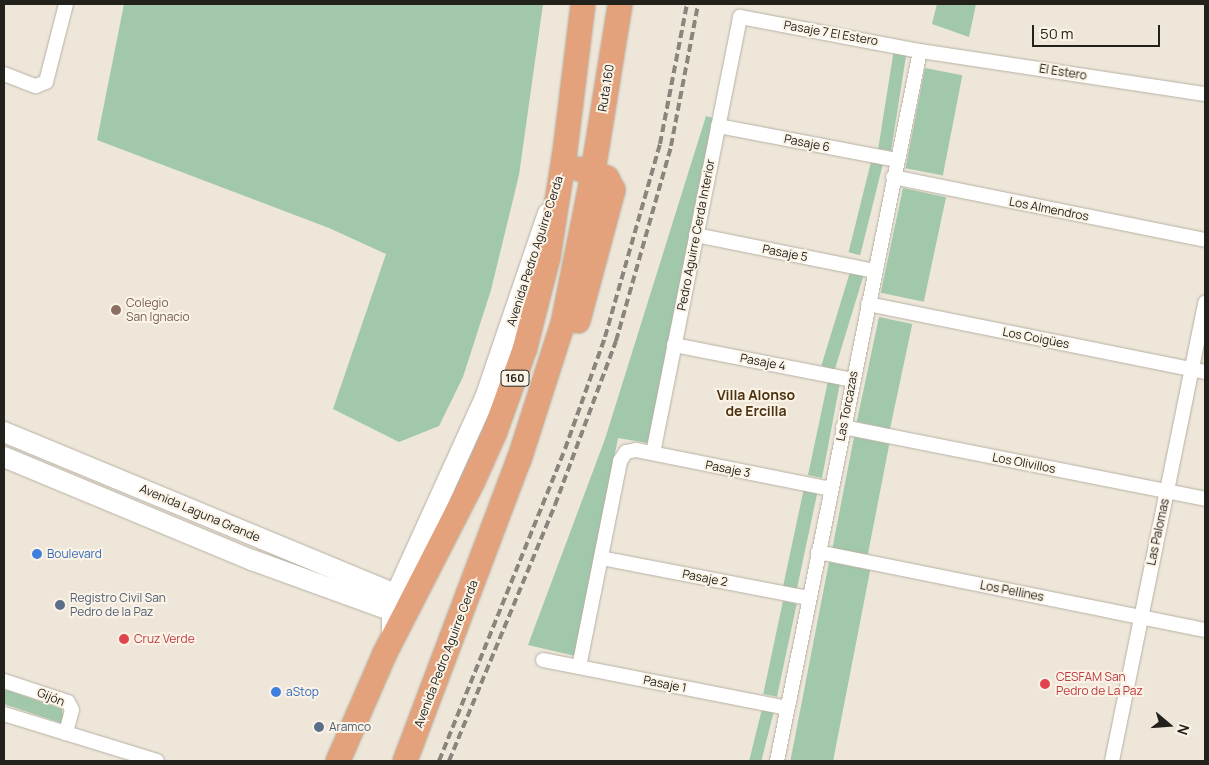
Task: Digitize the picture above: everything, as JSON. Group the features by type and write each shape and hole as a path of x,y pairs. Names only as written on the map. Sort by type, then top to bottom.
{"highway":[{"name":"160","path":"563,166 584,4"},
{"name":"Ruta 160","path":"593,172 620,4"},
{"path":"563,166 593,172"},
{"name":"Avenida Pedro Aguirre Cerda","path":"338,761 392,641 473,481 510,392 541,288 563,166"},
{"name":"Avenida Pedro Aguirre Cerda","path":"405,761 533,421 565,314 593,172"},
{"path":"353,761 392,641"}],"main road":[{"name":"Avenida Pedro Aguirre Cerda","path":"392,641 394,602 486,398 563,166"},
{"name":"Avenida Laguna Grande","path":"4,432 394,602"},
{"name":"Avenida Laguna Grande","path":"4,457 244,557 394,602"}],"street":[{"path":"4,74 36,86 46,82 66,4"},
{"name":"Pasaje 7 El Estero","path":"740,17 920,51"},
{"name":"Pedro Aguirre Cerda Interior","path":"653,453 740,17"},
{"name":"El Estero","path":"920,51 1205,94"},
{"name":"Las Torcazas","path":"777,761 896,160 920,51"},
{"name":"Pasaje 6","path":"718,126 896,160"},
{"name":"Los Almendros","path":"893,177 1205,240"},
{"name":"Pasaje 5","path":"696,235 874,270"},
{"name":"Las Palomas","path":"1112,761 1166,492 1198,371 1205,302"},
{"name":"Los Coigües","path":"868,304 1198,371"},
{"name":"Pasaje 4","path":"674,345 852,380"},
{"name":"Los Olivillos","path":"843,427 1205,500"},
{"name":"Pasaje 3","path":"601,558 620,461 626,452 636,450 653,453 831,489"},
{"name":"Los Pellines","path":"818,552 1205,630"},
{"path":"579,667 601,558"},
{"name":"Pasaje 2","path":"601,558 809,598"},
{"name":"Pasaje 1","path":"543,660 787,708"},
{"name":"Gijón","path":"4,681 68,702 72,710 66,733"},
{"path":"4,714 158,761"}],"green space":[{"path":"124,4 543,4 519,175 491,290 463,377 439,426 399,442 333,409 386,254 329,228 97,140"},
{"path":"937,4 976,4 969,37 932,24"},
{"path":"894,49 907,51 891,151 878,149"},
{"path":"925,68 962,75 943,175 906,168"},
{"path":"706,116 713,118 648,443 618,438 575,656 528,645 605,439"},
{"path":"871,162 883,165 860,255 849,252"},
{"path":"903,188 946,197 924,302 881,293"},
{"path":"850,272 863,276 835,370 821,366"},
{"path":"879,317 912,324 890,429 857,422"},
{"path":"828,381 840,383 822,478 808,475"},
{"path":"854,437 889,444 868,555 832,548"},
{"path":"804,488 818,491 796,592 783,589"},
{"path":"829,562 870,570 833,761 790,761"},
{"path":"783,601 797,604 777,697 763,694"},
{"path":"4,689 62,709 64,724 4,704"},
{"path":"762,709 774,712 761,761 749,760"}],"railway":[{"path":"439,761 565,449 605,337 660,144 687,4"},
{"path":"449,761 555,505 616,341 671,146 698,4"}],"place":[{"name":"Colegio San Ignacio","path":"116,310"},
{"name":"Boulevard","path":"37,554"},
{"name":"Registro Civil San Pedro de la Paz","path":"60,605"},
{"name":"Cruz Verde","path":"124,639"},
{"name":"CESFAM San Pedro de La Paz","path":"1045,684"},
{"name":"aStop","path":"276,692"},
{"name":"Aramco","path":"319,727"}],"district":[{"name":"Villa Alonso de Ercilla","path":"756,404"}]}
